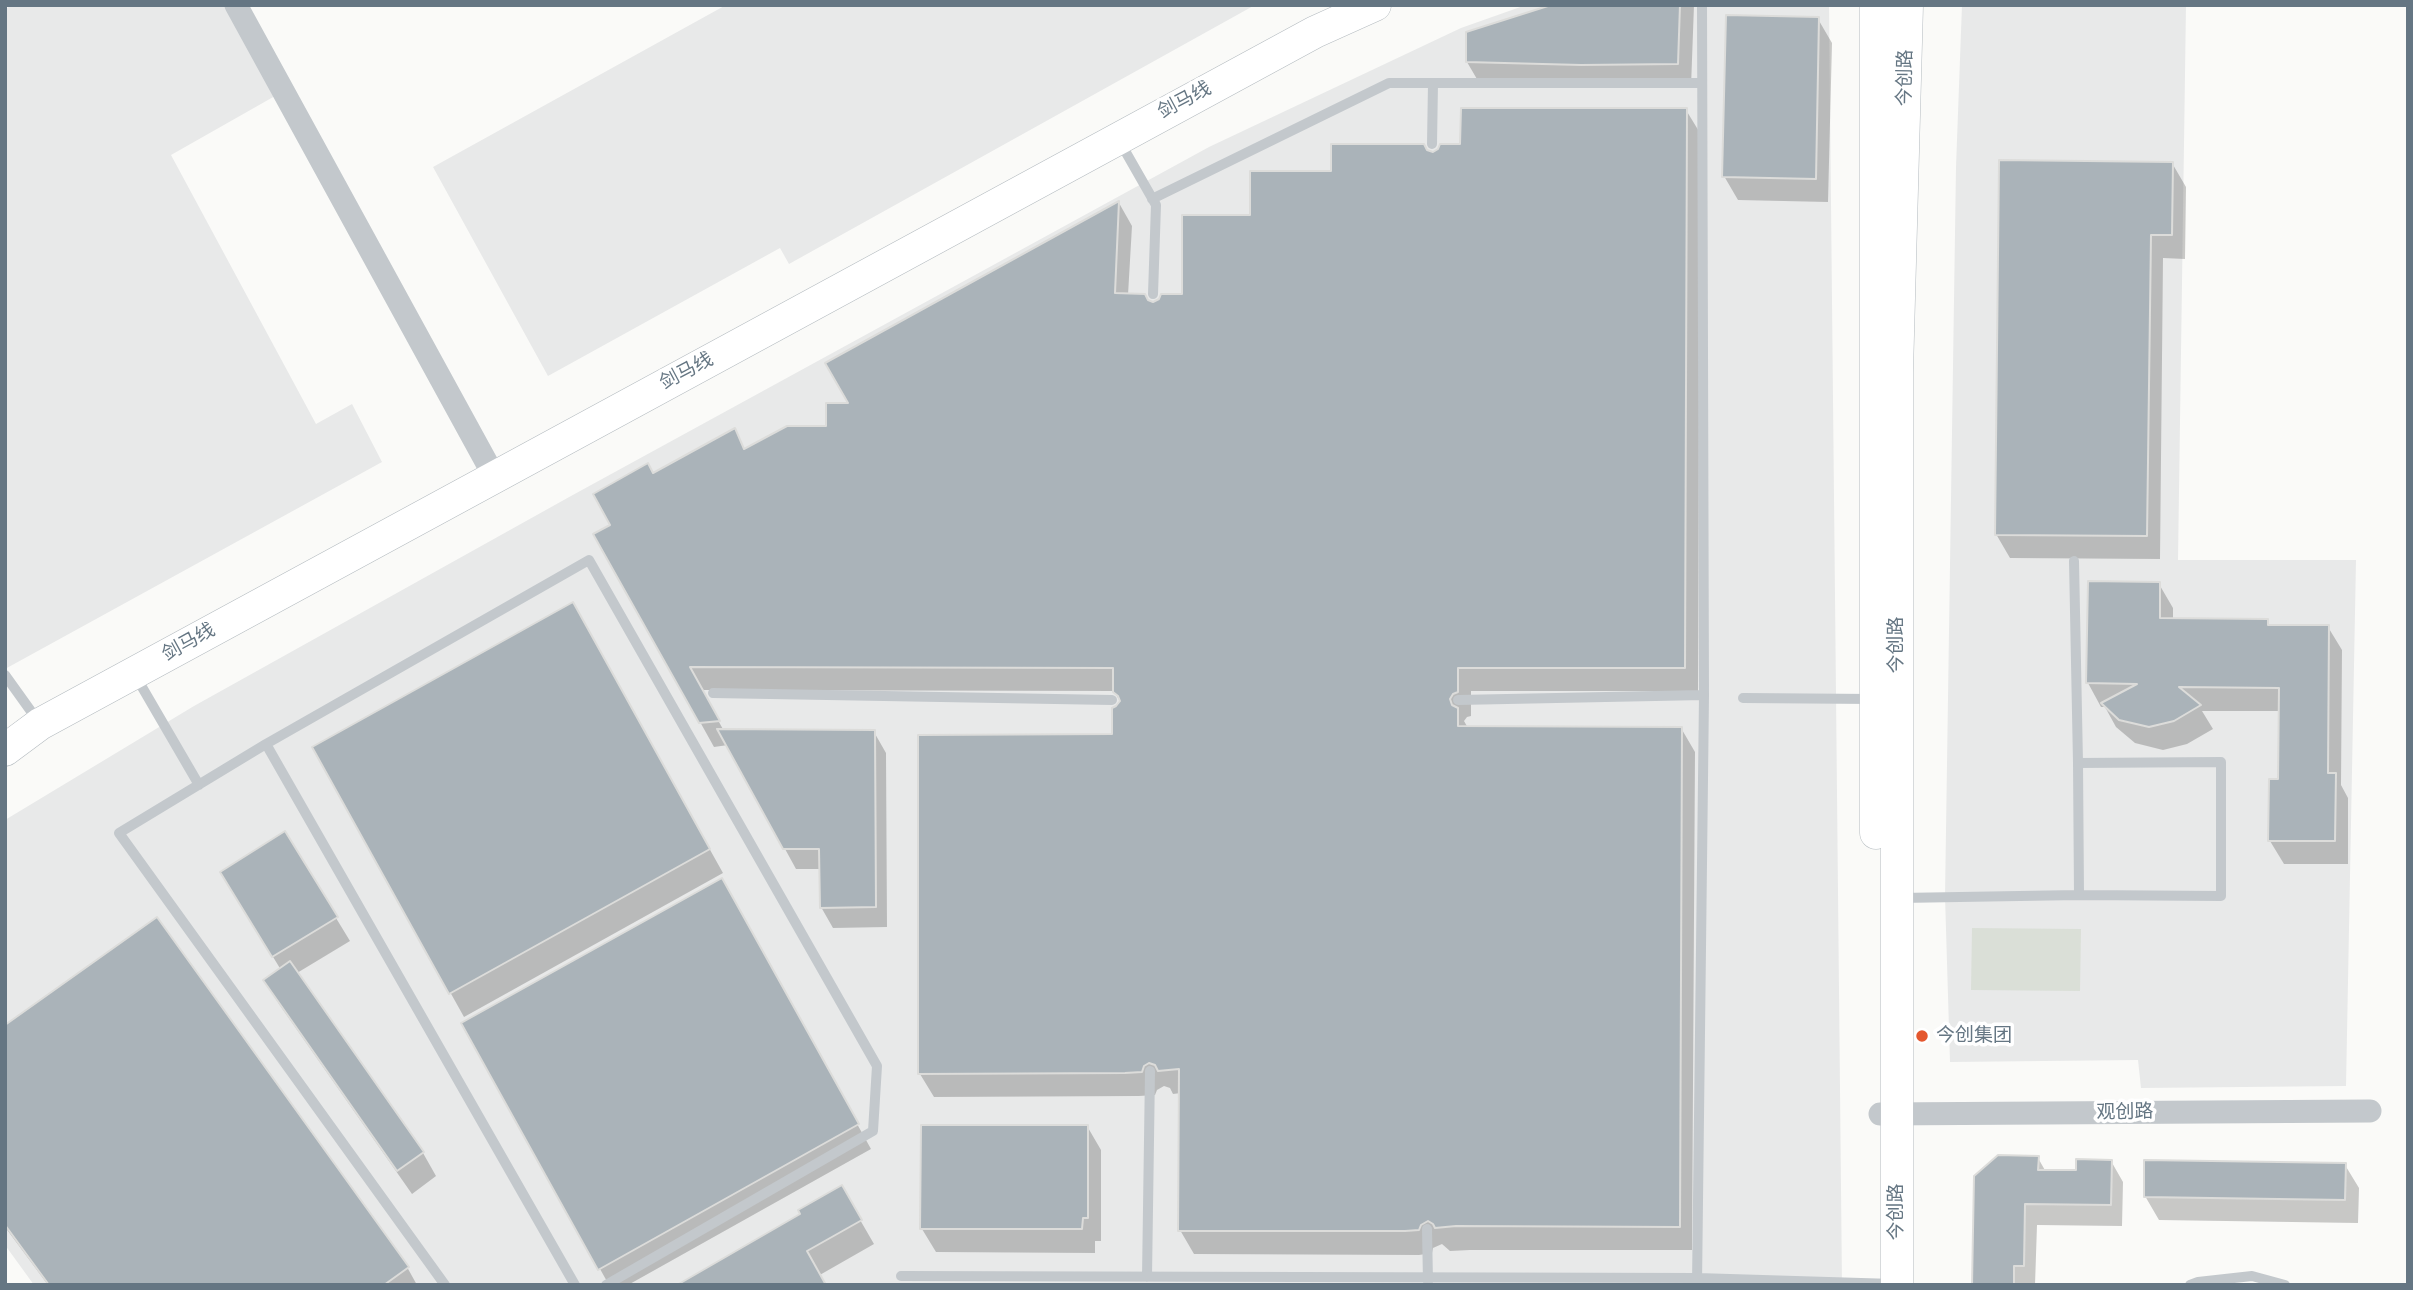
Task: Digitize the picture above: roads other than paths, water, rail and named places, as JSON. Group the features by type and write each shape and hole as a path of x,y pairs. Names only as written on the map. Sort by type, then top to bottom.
{"main road":[{"name":"剑马线","path":"5,750 40,724 494,476 1315,32 1375,5"},
{"name":"今创路","path":"1876,5 1874,699 1888,1115 1889,1284"},
{"name":"今创路","path":"1888,1115 1898,898 1897,371 1907,5"}],"street":[{"path":"236,5 494,476"},
{"name":"观创路","path":"1888,1115 2370,1111"}],"lane":[{"path":"1697,1282 1704,695 1702,5"},
{"path":"1152,199 1389,83 1702,83"},
{"path":"1432,144 1433,83"},
{"path":"1118,138 1156,205 1153,294"},
{"path":"444,1285 119,833 266,744 589,560 877,1066 873,1131 606,1285"},
{"path":"2074,561 2079,895"},
{"path":"134,673 199,785"},
{"path":"5,675 40,724"},
{"path":"713,693 1112,701"},
{"path":"1458,699 1704,695"},
{"path":"1743,698 1874,699"},
{"path":"266,744 575,1285"},
{"path":"1898,898 2221,896 2221,762 2078,763"},
{"path":"1147,1277 1150,1071"},
{"path":"1427,1229 1428,1281"},
{"path":"901,1276 1889,1284"},
{"path":"2190,1285 2252,1276 2285,1285"}],"place":[{"name":"今创集团","path":"1922,1036"}]}
